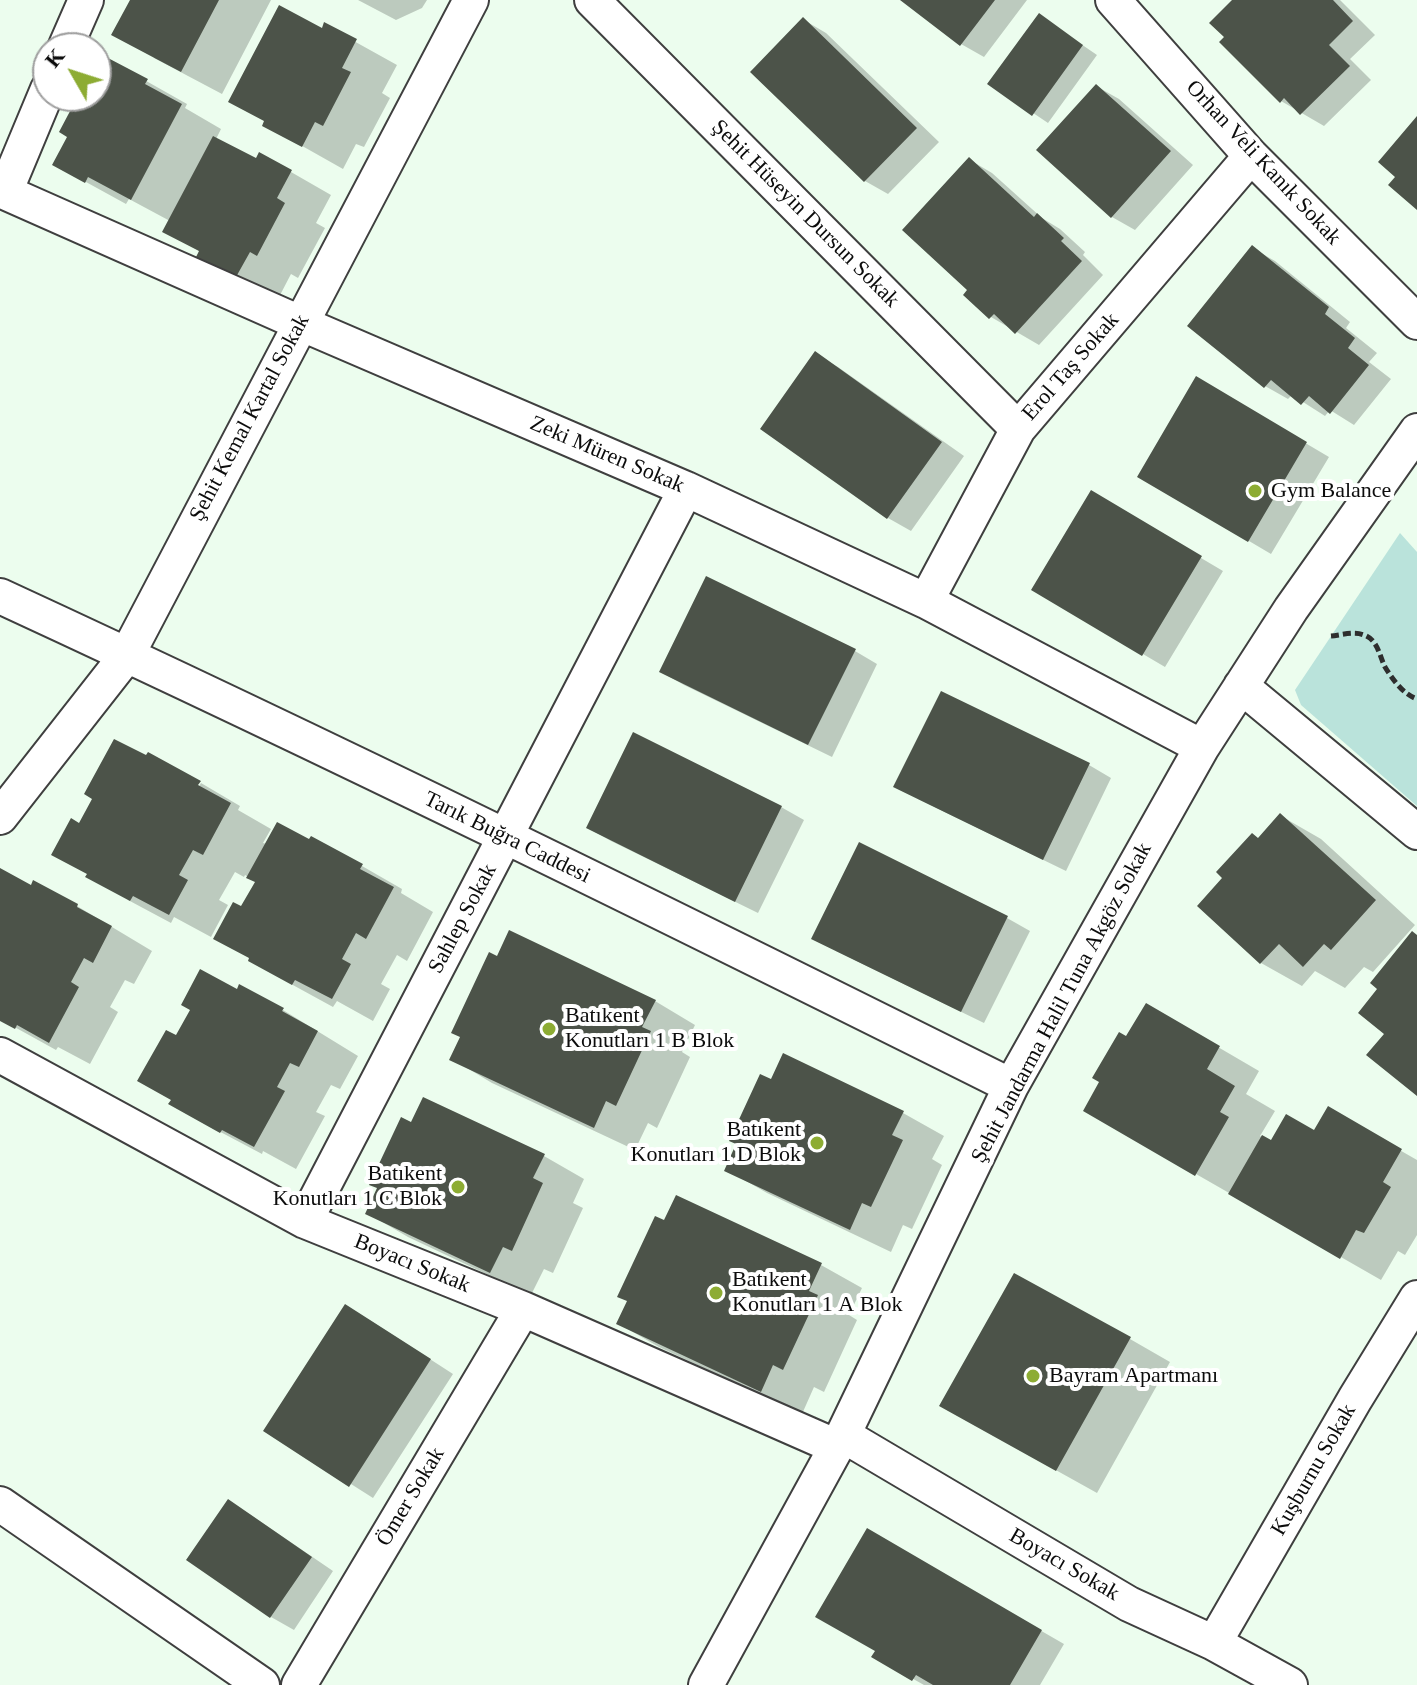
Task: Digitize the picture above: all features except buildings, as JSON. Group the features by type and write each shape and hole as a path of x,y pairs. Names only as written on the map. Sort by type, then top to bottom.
{"street":[{"path":"72,32 86,0"},
{"name":"Şehit Kemal Kartal Sokak","path":"0,817 127,655 471,0"},
{"name":"Şehit Hüseyin Dursun Sokak","path":"592,0 1018,429"},
{"name":"Orhan Veli Kanık Sokak","path":"1128,5 1251,156 1417,322"},
{"path":"2,191 38,112"},
{"name":"Erol Taş Sokak","path":"926,601 1018,429 1251,156"},
{"name":"Zeki Müren Sokak","path":"2,191 686,489 926,601 1202,747"},
{"name":"Şehit Jandarma Halil Tuna Akgöz Sokak","path":"706,1685 840,1441 1011,1086 1202,747 1291,609 1417,431"},
{"name":"Sahlep Sokak","path":"305,1221 686,489"},
{"name":"Tarık Buğra Caddesi","path":"0,596 506,836 1011,1086"},
{"path":"1241,686 1417,832"},
{"name":"Boyacı Sokak","path":"0,1055 305,1221 840,1441 1129,1604 1214,1643 1290,1685"},
{"name":"Kuşburnu Sokak","path":"1214,1643 1417,1298"},
{"name":"Ömer Sokak","path":"299,1685 523,1309"},
{"path":"0,1504 262,1685"}],"path":[{"path":"1331,636 1355,633 1368,636 1379,648 1383,664 1393,679 1408,696 1417,699"}],"shaded area":[{"path":"1400,533 1417,552 1417,806 1301,705 1295,690"}],"place":[{"name":"Gym Balance","path":"1255,491"},
{"name":"Batıkent Konutları 1 B Blok","path":"549,1029"},
{"name":"Batıkent Konutları 1 D Blok","path":"817,1143"},
{"name":"Batıkent Konutları 1 C Blok","path":"458,1187"},
{"name":"Batıkent Konutları 1 A Blok","path":"716,1293"},
{"name":"Bayram Apartmanı","path":"1033,1376"}]}
